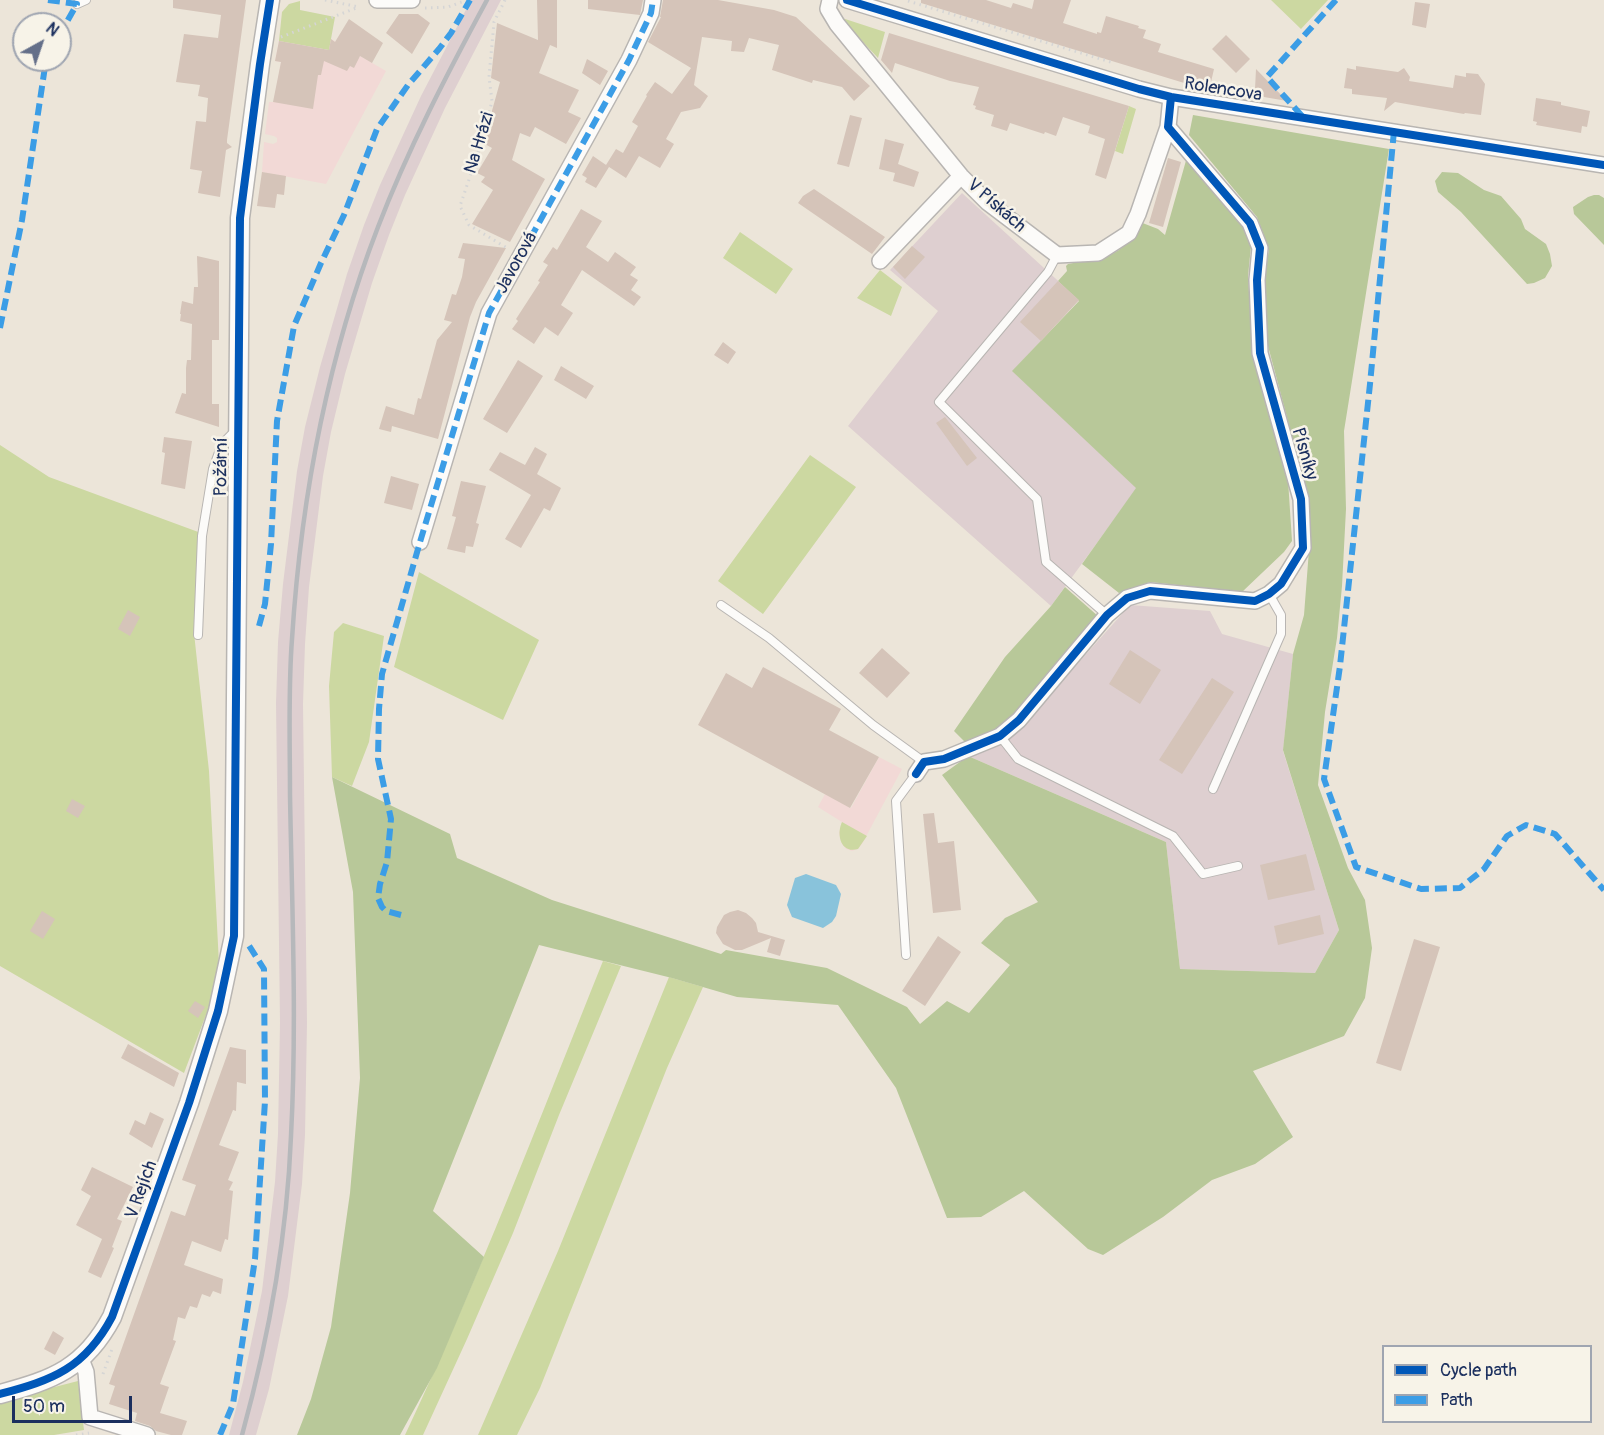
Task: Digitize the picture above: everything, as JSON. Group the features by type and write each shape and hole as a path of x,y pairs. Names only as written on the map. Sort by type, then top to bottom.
{"street":[{"name":"Požární","path":"234,936 240,218 270,0"},
{"path":"376,0 412,0"},
{"name":"Javorová","path":"420,542 489,313 629,60 651,13 652,0"},
{"name":"V Pískách","path":"830,0 828,9 837,24 961,176 987,202 1057,255"},
{"name":"Rolencova","path":"847,0 1171,97 1604,165"},
{"path":"1057,255 1098,253 1129,233 1138,214 1168,127 1171,97"},
{"name":"Písníky","path":"1168,127 1250,223 1260,248 1257,280 1260,353 1301,499 1303,548 1281,584 1269,594"},
{"path":"880,261 961,176"},
{"path":"920,768 1000,736 1019,720 1107,615 1127,598 1150,591 1255,601 1269,594"},
{"name":"V Rejích","path":"0,1394 59,1374 81,1359 100,1338 117,1304 189,1103 218,1011 234,936"},
{"path":"81,1359 86,1372 90,1417 147,1435"}],"lane":[{"path":"77,4 86,0"},
{"path":"1057,255 1048,272 939,402 1037,499 1046,562 1107,615"},
{"path":"198,635 202,536 213,469 222,444 238,428"},
{"path":"1213,789 1281,634 1281,615 1269,594"},
{"path":"721,605 769,638 873,725 920,768 896,801 906,955"},
{"path":"1000,736 1018,759 1173,836 1203,874 1238,866"}],"path":[{"path":"906,0 1122,66"},
{"path":"276,39 359,7"}],"shaded area":[{"path":"471,0 501,0 445,108 389,235 345,374 323,476 309,587 303,704 307,1023 302,1184 288,1296 269,1389 256,1435 229,1435 243,1382 262,1291 275,1182 280,1023 276,703 283,584 297,471 320,367 364,225 421,96"},
{"path":"331,39 386,71 326,184 262,172 264,142 273,144 277,142 274,136 265,134 269,102 274,102 281,62 275,61 279,41 328,50"},
{"path":"962,193 1079,300 1013,371 1137,488 1051,606 848,426 938,311 890,270"},
{"path":"1130,605 1210,611 1222,634 1293,654 1283,751 1339,930 1315,973 1180,969 1166,842 968,756 1012,737"},
{"path":"879,757 902,769 862,844 858,849 852,851 846,849 842,844 839,833 842,822 818,807 825,794 851,808"}],"green space":[{"path":"1271,0 1328,0 1301,29"},
{"path":"300,1 300,10 335,17 329,50 279,41 282,12 289,4"},
{"path":"842,18 885,32 878,58 843,21"},
{"path":"1129,106 1136,109 1123,154 1115,151"},
{"path":"1193,115 1389,149 1344,431 1346,509 1342,586 1318,785 1348,868 1365,900 1372,948 1365,998 1344,1036 1253,1071 1293,1137 1255,1164 1212,1180 1163,1217 1103,1255 1088,1249 1024,1191 981,1217 947,1218 896,1088 838,1005 737,997 672,978 539,945 433,1211 484,1257 437,1368 400,1435 297,1435 311,1399 331,1327 350,1193 360,1078 353,892 332,777 450,834 457,858 552,900 721,954 726,950 827,968 907,1007 920,1024 947,1001 969,1013 1010,965 981,943 1005,918 1038,902 942,775 968,756 1166,842 1180,969 1315,973 1339,930 1283,750 1293,654 1304,615 1309,550 1308,496 1268,346 1264,281 1269,249 1257,217 1189,135"},
{"path":"1187,157 1243,225 1251,246 1248,276 1253,357 1288,480 1292,541 1284,552 1242,592 1150,582 1119,593 1082,564 1136,488 1012,371 1079,301 1058,281 1067,271 1068,264 1102,257 1119,250 1140,222 1158,229 1165,235"},
{"path":"1442,172 1458,173 1484,190 1501,196 1521,219 1525,229 1546,244 1552,266 1545,278 1527,284 1461,212 1438,192 1435,181"},
{"path":"1594,195 1604,198 1604,245 1574,214 1573,207"},
{"path":"740,232 793,269 776,294 723,258"},
{"path":"880,270 902,287 891,316 857,298"},
{"path":"0,445 49,477 201,533 194,633 209,771 219,964 212,999 184,1073 0,966"},
{"path":"810,455 856,487 763,614 718,581"},
{"path":"419,572 539,640 503,720 394,667"},
{"path":"1065,587 1099,617 1017,713 991,736 967,744 954,731 1005,657"},
{"path":"343,623 384,636 369,742 352,786 332,777 329,686 334,632"},
{"path":"842,822 867,836 858,849 847,849 841,842"},
{"path":"603,961 621,966 513,1233 423,1435 405,1435 483,1259"},
{"path":"669,977 703,987 667,1068 540,1388 517,1435 478,1435 558,1251"},
{"path":"78,1381 84,1430 54,1435 0,1435 0,1401"}],"water":[{"path":"806,874 836,885 841,894 836,916 823,928 792,917 787,905 795,878"}],"building":[{"path":"173,0 246,0 227,140 232,147 226,150 220,197 198,193 202,171 190,169 196,121 206,122 208,98 198,96 200,85 176,82 184,34 218,38 221,15 173,8"},
{"path":"537,0 557,0 557,48 550,45 539,73 579,90 568,112 581,118 566,144 535,127 530,137 520,133 512,160 545,179 510,242 472,224 493,190 481,182 485,177 477,173 492,148 483,143 500,82 491,78 497,23 538,40"},
{"path":"588,0 643,0 640,15 588,9"},
{"path":"663,0 718,0 774,10 796,17 870,86 854,101 842,87 813,80 812,83 772,70 779,45 749,38 744,52 731,51 732,41 702,37 694,85 708,96 700,108 681,112 666,139 674,144 660,168 639,156 626,178 606,165 616,149 623,153 638,126 632,122 646,95 655,82 672,94 691,68 648,42 661,17"},
{"path":"921,0 986,0 1011,8 1013,3 1032,9 1034,0 1071,0 1063,23 1097,34 1097,32 1101,33 1106,16 1139,26 1138,28 1146,30 1143,38 1161,44 1158,52 1214,69 1211,82 1207,81 1204,89 921,3"},
{"path":"1415,2 1430,4 1426,28 1412,25"},
{"path":"399,14 418,14 430,23 412,54 386,33"},
{"path":"349,19 383,43 372,63 360,56 354,68 350,66 347,71 324,61 321,75 318,75 313,109 273,102 281,62 275,61 279,41 329,50 331,39 335,42"},
{"path":"889,33 1129,106 1106,179 1095,175 1105,139 1088,133 1090,126 1063,117 1056,136 1010,123 1007,131 991,126 994,115 975,109 976,106 973,105 979,87 950,81 895,63 892,73 881,60"},
{"path":"1226,35 1250,59 1236,73 1212,49"},
{"path":"587,59 608,71 600,85 582,73"},
{"path":"1356,66 1398,72 1404,68 1410,77 1409,81 1453,88 1455,75 1466,77 1466,73 1478,74 1485,84 1481,115 1395,102 1384,111 1387,98 1352,94 1352,89 1344,88 1347,68 1356,70"},
{"path":"1256,69 1287,101 1264,97 1255,89"},
{"path":"1536,98 1561,102 1561,105 1590,111 1587,127 1582,126 1581,133 1536,125 1537,122 1533,121"},
{"path":"850,115 862,118 849,167 837,164"},
{"path":"885,139 904,144 898,164 919,172 914,187 893,181 895,173 879,169"},
{"path":"593,156 609,167 596,188 585,182 587,178 582,175"},
{"path":"1168,158 1181,162 1163,227 1149,223"},
{"path":"262,172 286,176 284,195 277,194 275,208 257,206"},
{"path":"814,189 885,237 872,254 798,203 803,196"},
{"path":"581,209 602,221 586,247 608,262 615,252 636,267 630,275 638,280 631,290 641,297 634,306 582,270 561,305 573,313 558,336 545,327 534,344 512,329 548,265 543,262 553,247 557,250"},
{"path":"463,243 506,248 470,317 438,439 392,426 391,432 379,429 386,406 414,415 418,398 421,399 437,340 452,322 444,320 452,294 456,295 462,277 465,259 458,258"},
{"path":"912,246 925,257 905,279 893,267"},
{"path":"197,256 219,261 219,340 212,340 212,404 219,404 219,427 175,413 182,393 186,394 187,360 191,360 192,324 180,321 180,314 182,301 193,304 194,287 198,287"},
{"path":"1058,281 1079,300 1041,341 1020,322"},
{"path":"723,342 736,352 728,364 714,355"},
{"path":"518,360 543,376 507,433 483,419"},
{"path":"561,366 594,386 586,399 554,380"},
{"path":"945,417 977,458 967,466 936,423"},
{"path":"164,437 192,441 185,489 161,484 165,453 162,452"},
{"path":"535,447 547,454 537,474 561,488 550,511 544,508 521,548 505,539 531,495 489,470 500,452 525,465"},
{"path":"391,476 419,484 412,510 384,503"},
{"path":"461,481 486,486 476,523 479,524 473,547 466,546 465,553 447,549 456,517 452,516"},
{"path":"128,610 140,617 130,636 118,629"},
{"path":"882,648 910,673 887,698 859,673"},
{"path":"1130,650 1161,670 1140,704 1109,684"},
{"path":"763,667 841,709 829,730 879,757 850,808 698,725 726,673 752,688"},
{"path":"1212,678 1234,692 1182,774 1159,760"},
{"path":"72,799 85,806 78,818 66,811"},
{"path":"934,813 938,843 954,841 961,910 933,913 923,814"},
{"path":"1306,854 1315,890 1268,900 1260,865"},
{"path":"738,910 752,918 758,932 785,940 780,956 767,952 771,938 742,950 735,950 723,944 716,933 717,927 724,915"},
{"path":"42,911 55,919 43,939 30,931"},
{"path":"1320,915 1324,934 1278,945 1274,926"},
{"path":"938,936 961,952 925,1006 902,991"},
{"path":"1414,939 1440,947 1401,1071 1376,1063"},
{"path":"195,1001 205,1007 198,1018 188,1011"},
{"path":"128,1044 179,1073 174,1087 121,1058"},
{"path":"230,1047 246,1050 246,1084 237,1082 236,1111 233,1110 219,1145 239,1152 228,1180 233,1182 229,1190 233,1191 228,1240 225,1239 221,1252 192,1241 184,1265 223,1279 221,1294 213,1291 210,1297 202,1294 197,1308 190,1306 185,1319 178,1317 173,1340 176,1341 160,1384 169,1387 160,1413 187,1421 182,1435 171,1435 135,1421 137,1413 109,1404 115,1386 109,1384 171,1211 185,1216 196,1185 182,1180"},
{"path":"150,1112 164,1119 152,1148 129,1134 135,1120 145,1125"},
{"path":"92,1167 133,1187 117,1219 122,1221 112,1247 114,1248 101,1278 88,1272 102,1239 76,1225 91,1196 81,1190"},
{"path":"53,1331 64,1338 55,1355 44,1349"}],"railway":[{"path":"242,1435 275,1287 289,1174 294,1008 290,678 296,586 310,481 319,430 344,327 378,227 429,112 487,0"}],"marked path":[{"path":"48,0 77,4 72,13"},
{"path":"259,626 265,604 271,544 277,421 294,326 344,215 377,129 408,85 451,33 470,0"},
{"path":"401,915 386,911 378,898 387,862 391,819 378,759 382,674 489,313 629,60 651,13 653,0"},
{"path":"1302,116 1267,77 1336,0"},
{"path":"0,328 22,220 44,72"},
{"path":"1394,131 1340,666 1324,779 1356,867 1421,889 1460,888 1484,869 1507,836 1526,825 1555,834 1604,890"},
{"path":"220,1435 233,1404 255,1259 265,1101 264,969 246,941"}],"cycle path":[{"path":"0,1394 52,1377 66,1369 91,1349 112,1317 189,1103 218,1011 234,936 240,218 270,0"},
{"path":"847,0 1171,97 1604,165"},
{"path":"916,774 924,762 944,759 1000,736 1019,720 1107,615 1127,598 1150,591 1255,601 1269,594 1281,584 1303,548 1301,499 1260,353 1257,280 1260,248 1250,223 1168,127 1171,97"}]}
